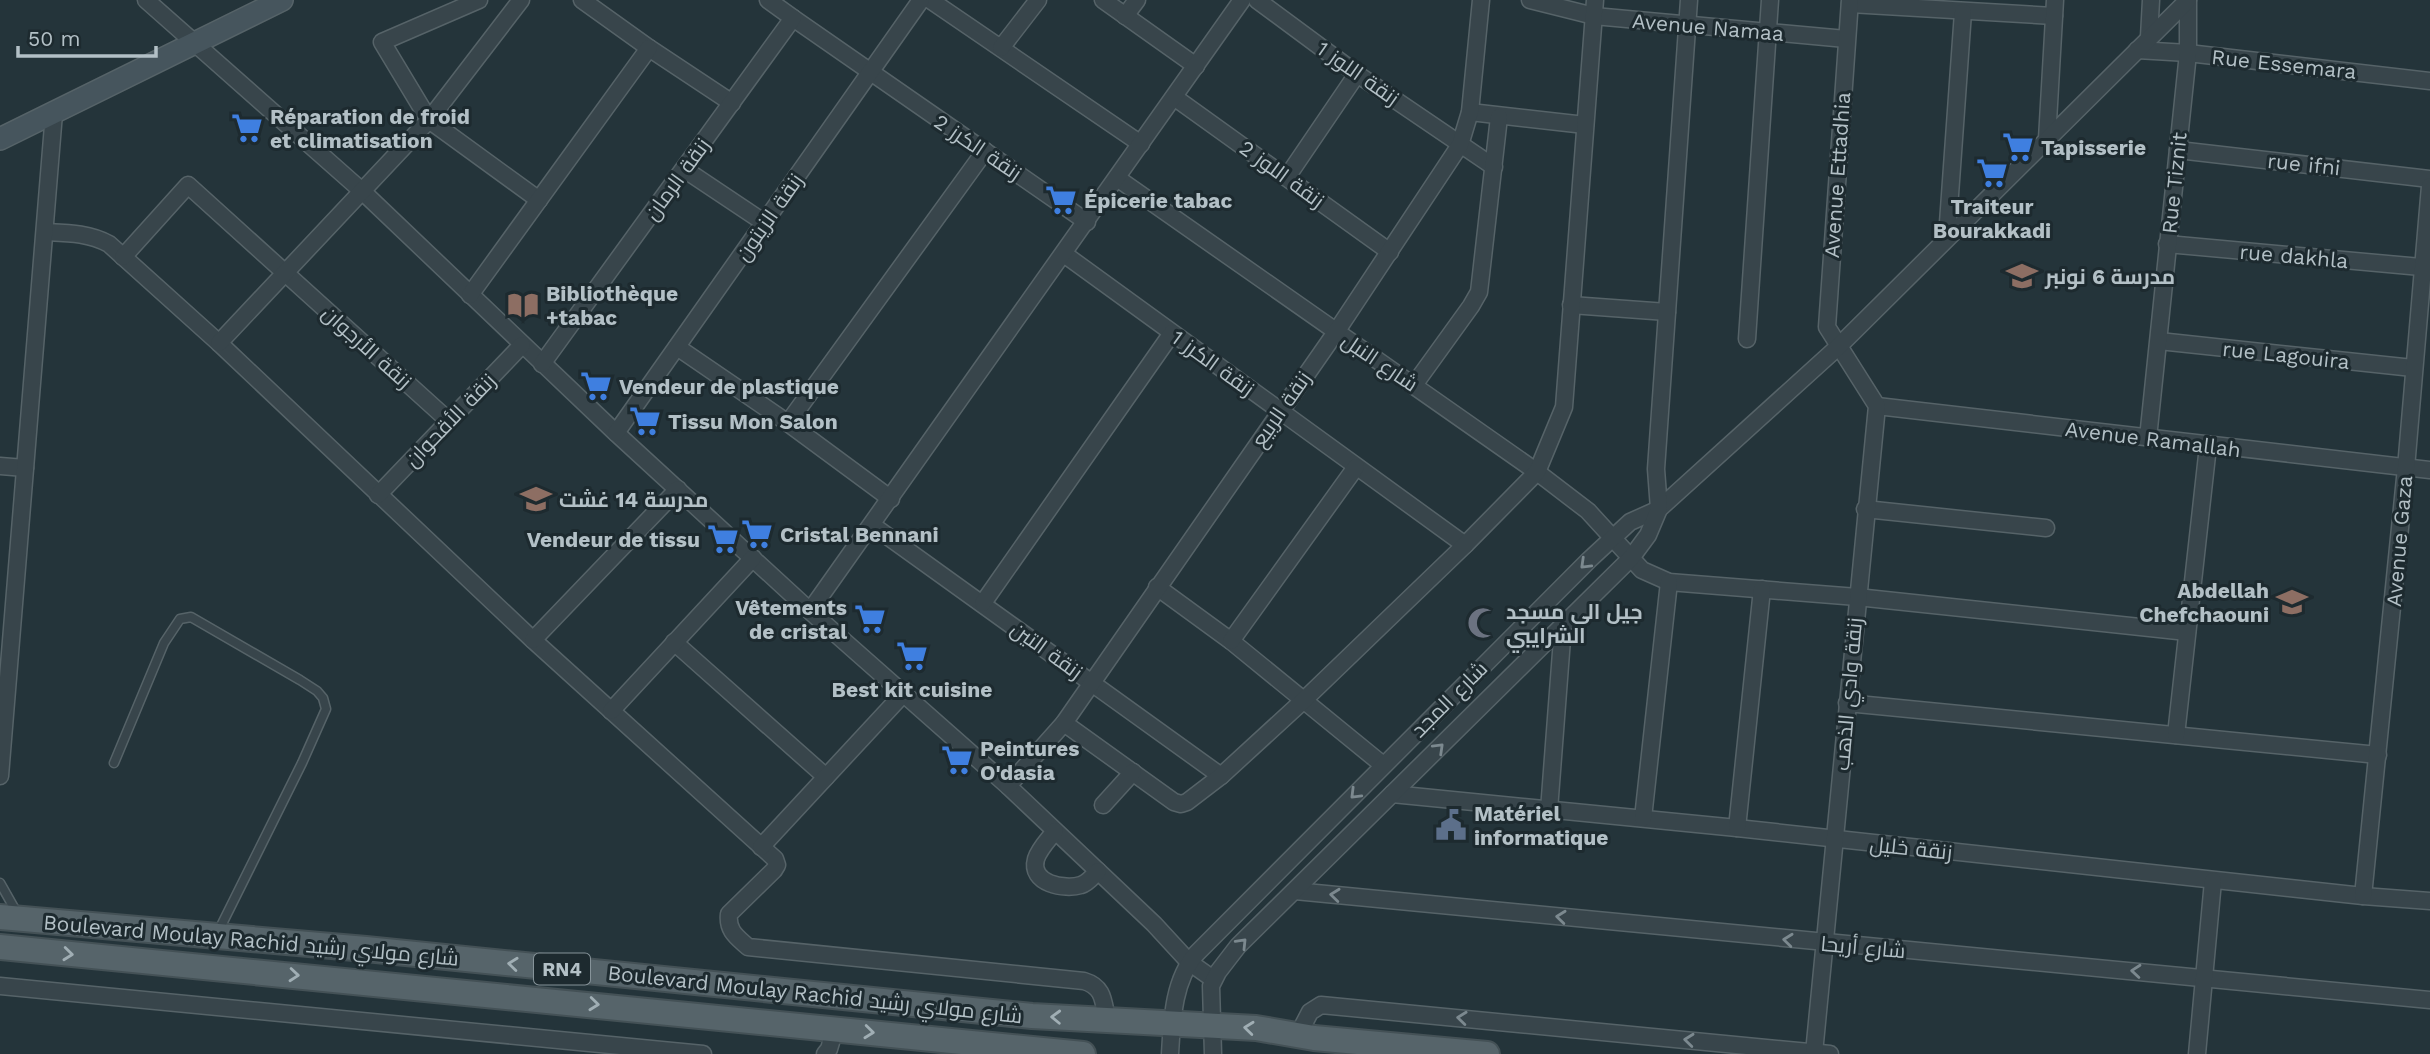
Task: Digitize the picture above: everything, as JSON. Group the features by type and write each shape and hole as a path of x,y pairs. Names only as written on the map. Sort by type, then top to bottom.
{"main road":[{"name":"Boulevard Moulay Rachid شارع مولاي رشيد","path":"10,918 366,949 1031,1016 1213,1025"},
{"name":"Boulevard Moulay Rachid شارع مولاي رشيد","path":"0,947 1083,1054"},
{"name":"RN4","path":"1213,1025 1488,1054"}],"street":[{"path":"146,0 362,191 616,433 810,611 1008,786 1154,924 1189,962 1213,979 1213,1054"},
{"path":"0,139 282,0"},
{"path":"479,0 382,43 429,120 539,200"},
{"path":"219,343 429,120 521,0"},
{"path":"582,0 732,103"},
{"path":"768,0 793,18"},
{"name":"زنقة الزيتون","path":"616,433 921,0"},
{"path":"930,0 1141,144"},
{"path":"1001,48 1038,0"},
{"path":"1103,0 1196,66"},
{"path":"1125,16 1137,0"},
{"path":"810,611 1242,0"},
{"name":"زنقة اللوز 1","path":"1257,0 1357,74 1494,167"},
{"name":"زنقة الربيع","path":"1008,786 1064,723 1336,332 1460,145 1470,112 1481,0"},
{"name":"Avenue Namaa","path":"1530,0 1595,8 1687,26 1846,39"},
{"path":"1659,509 1656,469 1689,0"},
{"path":"1746,339 1770,0"},
{"path":"2149,37 2151,0"},
{"path":"1659,509 1839,346 2188,0"},
{"name":"Rue Tiznit","path":"2148,438 2188,53 2188,0"},
{"path":"1850,2 1963,12 2054,8 2047,139"},
{"name":"Avenue Ettadhia","path":"1839,346 1827,327 1850,2"},
{"path":"1064,723 1174,802 1181,804 1221,776 1305,699 1537,472 1564,407 1595,8"},
{"path":"1947,237 1963,12"},
{"name":"زنقة الكرز 2","path":"793,18 1087,222"},
{"name":"زنقة الرمان","path":"542,364 793,18"},
{"path":"470,295 649,48"},
{"name":"Rue Essemara","path":"2137,50 2188,53 2430,81"},
{"path":"1287,177 1357,74"},
{"name":"زنقة اللوز 2","path":"1174,97 1390,252"},
{"path":"1470,112 1585,125"},
{"path":"0,776 54,113"},
{"path":"1414,385 1479,292 1499,117"},
{"name":"rue ifni","path":"2178,150 2430,179"},
{"path":"788,423 985,151"},
{"path":"684,169 765,223"},
{"name":"شارع النبل","path":"1117,178 1537,472 1588,511 1642,570 1669,582"},
{"name":"زنقة الأرجوان","path":"123,257 188,185 449,421"},
{"name":"Avenue Gaza","path":"2363,896 2406,468 2413,368 2423,334 2421,267 2430,186"},
{"path":"45,232 81,233 98,238 123,257 219,343 533,640 777,864 729,914 731,931 748,947 1084,981 1101,990 1107,1019"},
{"name":"rue dakhla","path":"2168,244 2421,267"},
{"name":"زنقة الكرز 1","path":"1064,254 1465,545"},
{"path":"1571,305 1667,312"},
{"path":"983,603 1172,333"},
{"name":"rue Lagouira","path":"2159,341 2413,368"},
{"name":"زنقة الأقحوان","path":"378,495 522,345"},
{"path":"1839,346 1877,406"},
{"path":"677,347 788,423 891,499"},
{"name":"Avenue Ramallah","path":"1877,406 2430,470"},
{"name":"زنقة وادي الذهب","path":"1822,1053 1825,943 1877,406"},
{"path":"2176,735 2208,446"},
{"path":"0,466 25,468"},
{"path":"1231,641 1356,467"},
{"path":"533,640 678,489"},
{"name":"شارع المجد","path":"1170,1054 1172,1023 1181,978 1189,962 1612,538 1630,522 1659,509"},
{"name":"شارع المجد","path":"1213,979 1238,946 1630,558 1648,535 1659,509"},
{"path":"1865,509 2046,528"},
{"name":"زنقة التين","path":"872,525 1221,776"},
{"path":"611,710 753,558"},
{"path":"1643,818 1669,582 1857,597 2188,632"},
{"path":"1157,587 1305,699 1383,765"},
{"path":"1737,828 1762,589"},
{"path":"1549,810 1563,626"},
{"path":"674,642 826,777"},
{"path":"761,848 904,693"},
{"path":"1847,703 2378,755"},
{"path":"1103,805 1133,772"},
{"name":"زنقة خليل","path":"1392,794 1643,818 2213,881 2430,901"},
{"path":"1055,831 1037,858 1037,869 1046,882 1055,887 1082,885 1098,871"},
{"path":"2197,1054 2213,881"},
{"name":"شارع أريحا","path":"1295,891 2430,1000"},
{"path":"0,986 595,1048 703,1054"},
{"path":"1298,1035 1310,1012 1321,1004 1822,1053"},
{"path":"825,1054 835,1029"}],"lane":[{"path":"114,763 164,643 180,619 191,617 300,680 323,698 326,709 302,763 216,937"},
{"path":"0,883 10,918"}],"place":[{"name":"Réparation de froid et climatisation","path":"247,128"},
{"name":"Tapisserie","path":"2018,147"},
{"name":"Traiteur Bourakkadi","path":"1992,173"},
{"name":"Épicerie tabac","path":"1061,200"},
{"name":"مدرسة 6 نونبر","path":"2022,276"},
{"name":"Bibliothèque +tabac","path":"523,305"},
{"name":"Vendeur de plastique","path":"596,386"},
{"name":"Tissu Mon Salon","path":"645,421"},
{"name":"مدرسة 14 غشت","path":"536,499"},
{"name":"Cristal Bennani","path":"757,534"},
{"name":"Vendeur de tissu","path":"723,539"},
{"name":"Abdellah Chefchaouni","path":"2292,602"},
{"name":"Vêtements de cristal","path":"870,619"},
{"name":"جيل الي مسجد الشرايبي","path":"1483,623"},
{"name":"Best kit cuisine","path":"912,656"},
{"name":"Peintures O'dasia","path":"957,760"},
{"name":"Matériel informatique","path":"1451,825"}]}
